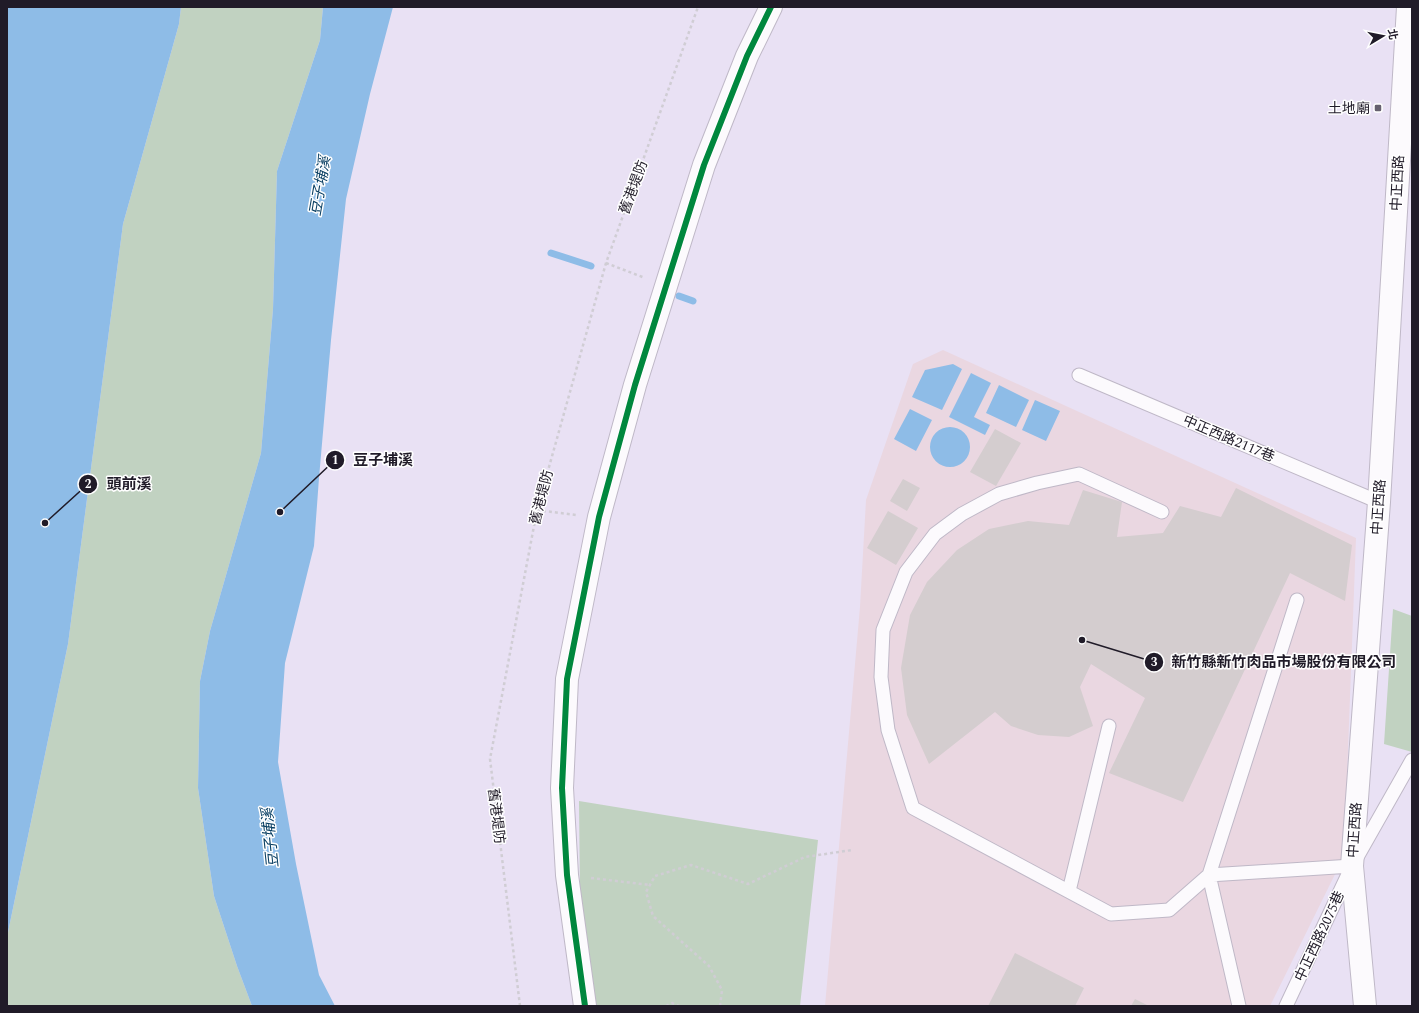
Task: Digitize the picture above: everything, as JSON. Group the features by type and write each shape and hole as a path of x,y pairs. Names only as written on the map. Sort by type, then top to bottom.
{"street":[{"path":"585,1006 567,875 562,788 567,679 599,517 635,385 704,166 747,56 771,7"},
{"name":"中正西路","path":"1365,1006 1352,866 1407,119 1408,7"}],"lane":[{"name":"中正西路2117巷","path":"1079,375 1379,502"},
{"path":"1162,512 1079,474 1037,483 1000,494 962,514 935,534 906,572 883,630 881,677 888,730 913,808 1111,914 1169,910 1209,875 1352,866"},
{"path":"1239,1006 1209,875 1297,600"},
{"path":"1069,891 1109,726"},
{"name":"中正西路2075巷","path":"1286,1006 1352,866 1412,760"}],"path":[{"path":"606,263 667,286"},
{"path":"537,510 599,517"},
{"path":"720,1006 722,990 710,966 652,916 646,892 656,876 691,865 748,884 804,857 852,850"},
{"path":"567,875 650,885"},
{"path":"666,1006 672,1003 679,1006"}],"shaded area":[{"path":"943,350 1356,538 1344,856 1270,1006 825,1006 860,607 866,500 913,364"}],"green space":[{"path":"181,7 323,7 320,40 277,171 273,309 261,453 210,631 200,681 198,788 214,896 252,1006 7,1006 7,937 68,644 123,224 179,24"},
{"path":"1393,609 1412,616 1412,752 1384,744"},
{"path":"579,801 818,840 800,1006 595,1006 580,896"}],"water":[{"path":"7,7 181,7 179,24 123,224 68,644 7,937"},
{"name":"豆子埔溪","path":"323,7 393,7 370,94 346,199 331,340 314,546 285,663 278,762 296,864 319,975 335,1006 252,1006 214,896 198,788 200,681 210,631 261,453 273,309 277,171 320,40"},
{"path":"953,364 962,369 942,410 912,397 925,370"},
{"path":"971,373 991,383 974,417 990,425 985,435 949,417"},
{"path":"999,385 1029,400 1016,427 986,413"},
{"path":"1035,400 1060,411 1046,441 1022,430"},
{"path":"910,409 932,420 916,451 894,439"},
{"path":"954,427 961,430 967,436 970,447 969,455 961,464 954,467 946,467 939,464 931,455 930,443 933,436 942,428"}],"building":[{"path":"995,429 1021,443 996,486 970,472"},
{"path":"903,479 920,488 907,511 890,501"},
{"path":"1236,488 1352,545 1345,601 1290,573 1183,802 1109,773 1145,698 1091,664 1080,687 1093,726 1069,737 1038,735 1011,726 995,712 929,764 907,715 901,668 910,615 927,582 957,550 989,529 1028,521 1069,525 1083,490 1122,502 1117,537 1163,533 1180,506 1221,517"},
{"path":"888,511 918,528 896,565 867,548"},
{"path":"1015,953 1084,988 1075,1006 988,1006"},
{"path":"1135,999 1149,1006 1131,1006"}],"waterway":[{"path":"551,253 591,266"},
{"path":"679,296 693,301"}],"cycle path":[{"path":"585,1006 567,875 562,788 567,679 599,517 635,385 704,165 747,56 771,7"}],"place":[{"name":"土地廟","path":"1378,108"},
{"name":"豆子埔溪","path":"280,512"},
{"name":"頭前溪","path":"45,523"},
{"name":"新竹縣新竹肉品市場股份有限公司","path":"1082,640"}]}
